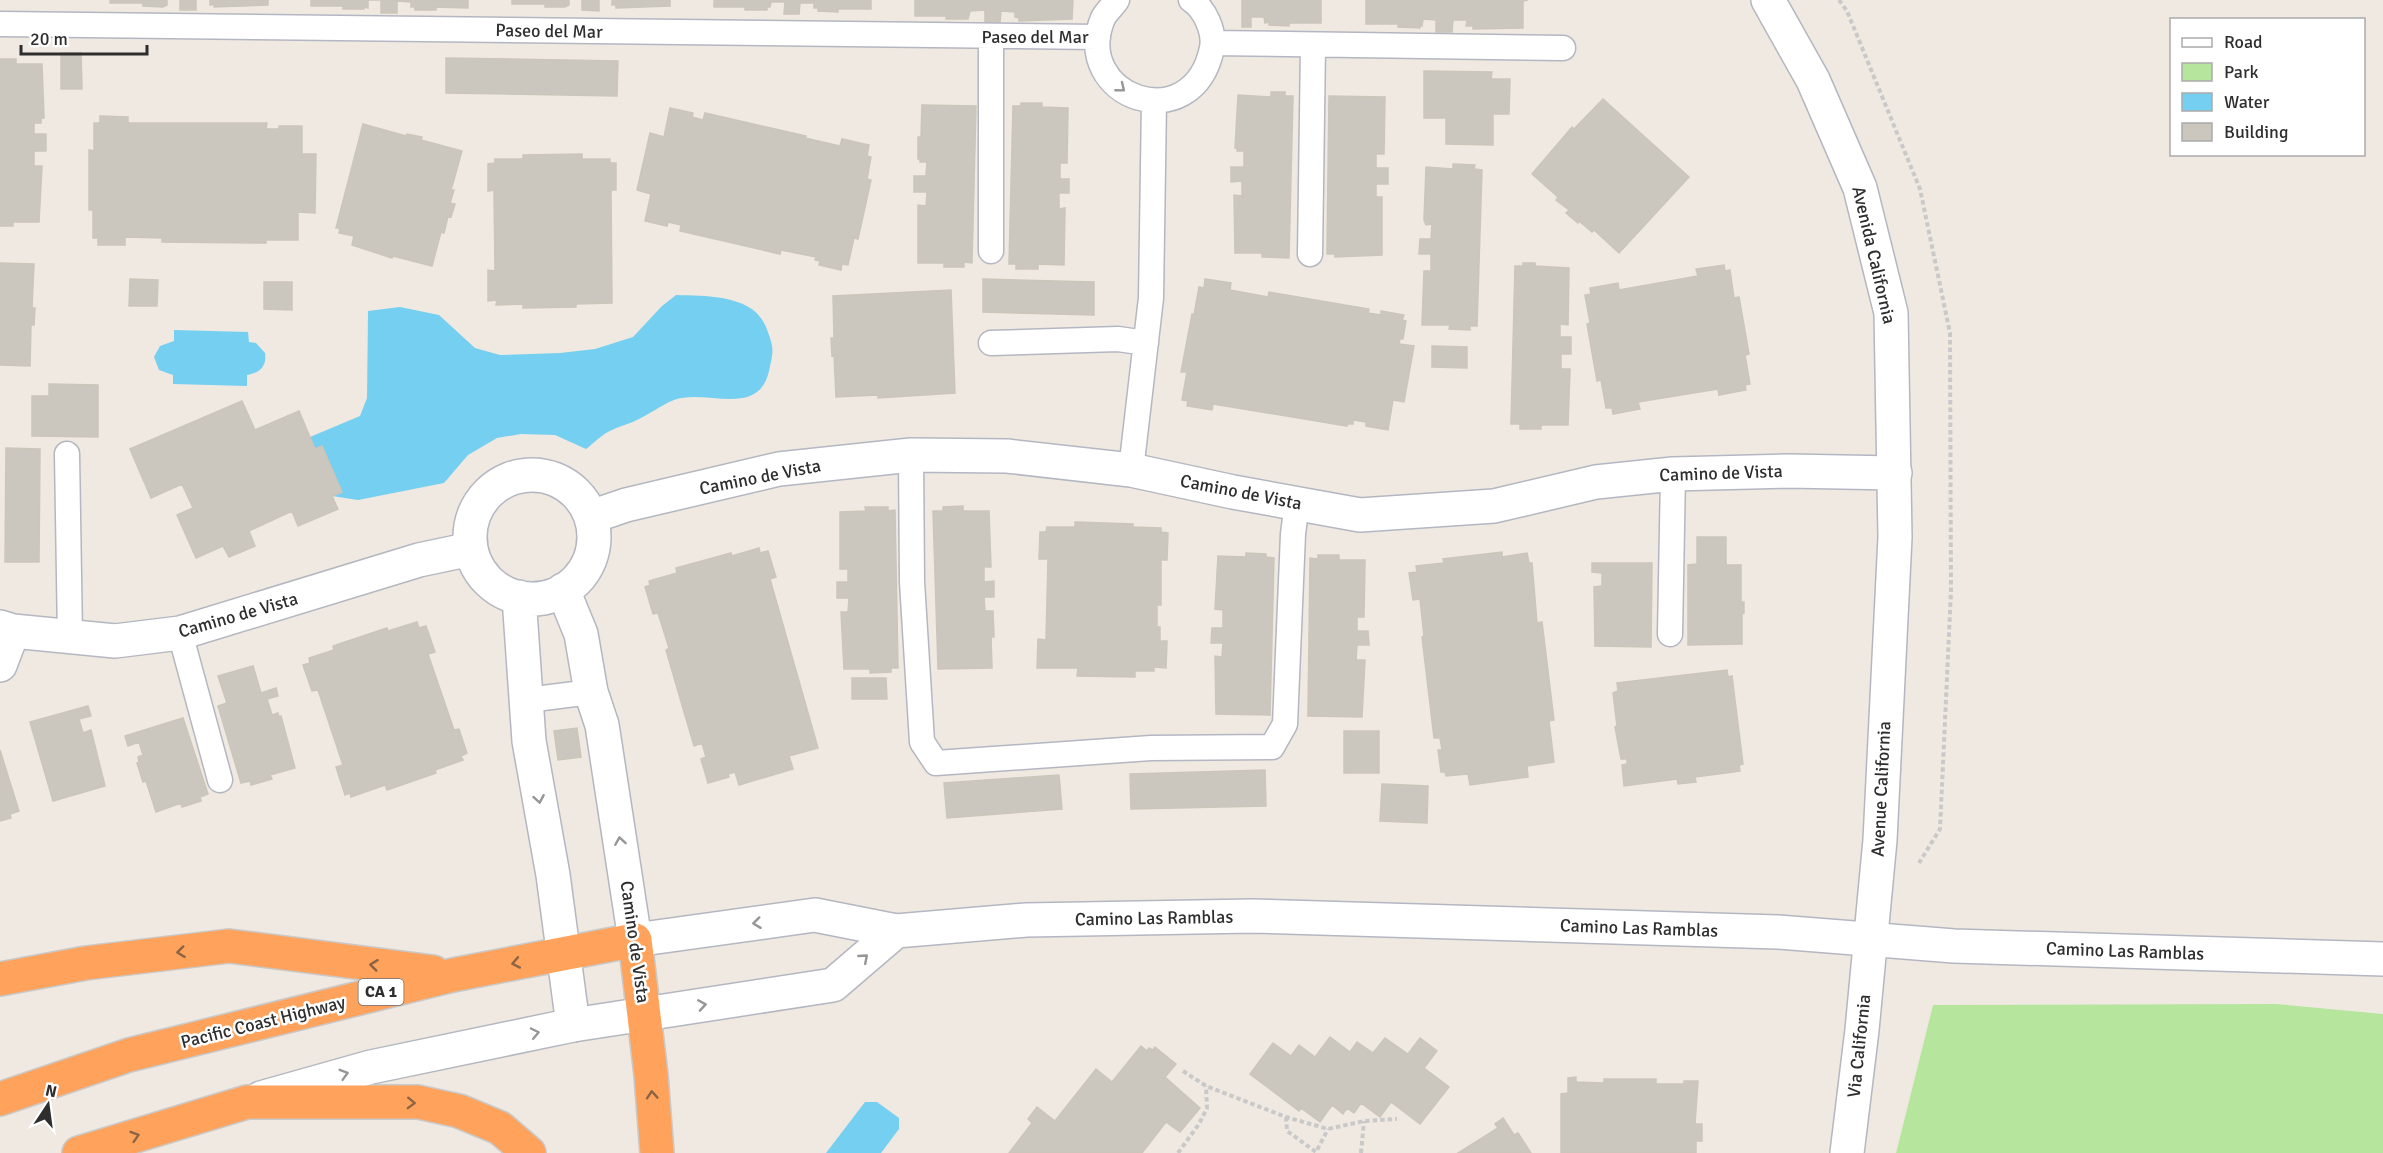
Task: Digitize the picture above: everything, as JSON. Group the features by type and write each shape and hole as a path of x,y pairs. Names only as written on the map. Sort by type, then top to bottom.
{"highway":[{"name":"Pacific Coast Highway","path":"0,1099 129,1055 453,975 635,940"},
{"name":"Camino de Vista","path":"635,940 657,1153"},
{"path":"0,979 86,963 229,946 453,975"},
{"path":"79,1153 248,1102 418,1102 459,1111 500,1128 529,1153"}],"street":[{"name":"Avenida California","path":"1768,0 1813,80 1860,188 1891,313 1895,537 1889,639"},
{"name":"Camino de Vista","path":"591,517 626,505 779,469 911,455 1007,456 1131,470 1360,515 1494,506 1596,482 1672,474 1788,471 1895,473"},
{"path":"526,474 546,476 566,484 581,499 591,517 594,537 590,559 580,577 563,590 542,598 519,597 502,591 488,580 477,566 471,549 470,528 476,509 488,492 506,480 526,474"},
{"name":"Camino de Vista","path":"6,629 115,641 180,633 419,560 471,549"},
{"name":"Camino de Vista","path":"563,590 581,634 591,693 602,725 635,940"},
{"path":"519,597 524,648 528,741 553,875 573,1024"},
{"path":"0,665 6,629"},
{"name":"Avenue California","path":"1870,939 1880,840 1889,639"},
{"name":"Camino Las Ramblas","path":"635,940 815,915 896,931 1026,920 1252,916 1778,932 1954,946 2383,959"},
{"path":"248,1102 370,1067 573,1024 833,985 896,931"},
{"name":"Via California","path":"1847,1153 1870,939"}],"lane":[{"path":"1117,0 1104,16 1098,37 1099,57 1106,74 1119,89 1135,98 1155,101 1177,97 1196,84 1208,66 1213,43 1208,22 1197,4 1191,0"},
{"name":"Paseo del Mar","path":"0,24 1098,37"},
{"path":"991,37 991,251"},
{"path":"1213,43 1563,48"},
{"path":"1310,254 1313,45"},
{"path":"1131,470 1151,298 1155,101"},
{"path":"991,343 1118,339 1146,343"},
{"path":"68,454 70,637"},
{"path":"911,455 912,582 922,742 936,763 1151,748 1272,747 1285,724 1293,534 1297,503"},
{"path":"1670,634 1672,474"},
{"path":"180,633 220,780"},
{"path":"527,700 591,693"}],"path":[{"path":"1184,1071 1206,1086 1286,1117 1328,1129 1364,1121 1397,1119"},
{"path":"1178,1153 1199,1124 1207,1108 1206,1086"},
{"path":"1286,1117 1287,1131 1316,1152 1328,1129"},
{"path":"1360,1153 1364,1121"}],"green space":[{"path":"2276,1004 2383,1014 2383,1153 1896,1153 1933,1005"}],"water":[{"path":"676,295 727,299 751,308 760,316 769,334 772,353 769,371 763,386 754,394 743,398 687,397 674,400 637,420 608,432 586,449 555,435 521,434 497,438 468,455 444,483 358,500 332,496 342,492 322,446 315,449 310,437 360,416 367,398 368,311 400,307 439,315 475,348 500,355 560,353 595,349 633,337 662,306"},
{"path":"174,330 248,332 249,342 256,343 265,353 264,365 256,373 247,375 247,386 173,384 173,375 159,370 154,357 160,346 174,341"},
{"path":"865,1102 877,1102 899,1118 899,1129 881,1153 826,1153"}],"building":[{"path":"110,0 167,0 167,5 163,7 143,6 143,3 110,3"},
{"path":"180,0 196,0 196,10 180,10"},
{"path":"210,0 268,0 268,5 214,7 214,4 210,5"},
{"path":"311,0 368,0 368,8 343,9 343,6 311,6"},
{"path":"381,0 468,0 468,8 436,7 436,10 415,10 415,7 411,7 411,2 397,1 397,13 381,13"},
{"path":"512,0 569,0 569,5 545,7 545,4 512,4"},
{"path":"582,0 599,0 599,11 582,10"},
{"path":"612,0 670,0 670,6 616,8 616,5 612,5"},
{"path":"714,0 871,0 871,9 818,11 818,8 814,8 814,3 800,3 799,14 784,14 785,2 771,2 767,10 745,10 745,7 714,7"},
{"path":"915,0 1073,0 1072,19 1019,21 1019,18 1015,17 1015,12 1001,11 1000,23 985,23 985,10 970,11 968,19 915,16"},
{"path":"1242,0 1321,0 1321,23 1269,25 1269,22 1265,23 1264,17 1251,17 1251,27 1242,27"},
{"path":"1366,0 1528,0 1523,1 1523,28 1473,29 1473,26 1466,26 1467,20 1453,20 1452,32 1436,32 1436,20 1423,19 1420,28 1398,27 1398,24 1366,24"},
{"path":"61,53 81,53 82,89 61,89"},
{"path":"446,58 618,61 617,96 446,93"},
{"path":"0,59 16,59 16,64 42,64 44,118 41,118 41,123 34,123 34,134 46,134 46,151 34,151 34,166 42,166 39,222 13,222 13,226 0,226"},
{"path":"1424,71 1492,72 1491,79 1510,79 1509,114 1493,114 1493,145 1446,144 1446,118 1424,118"},
{"path":"1271,92 1285,92 1285,96 1293,96 1289,258 1262,257 1262,253 1235,253 1234,195 1242,196 1242,181 1231,182 1231,167 1244,167 1244,151 1237,151 1235,148 1238,95 1271,97"},
{"path":"1329,96 1385,97 1384,154 1376,154 1376,168 1388,168 1388,184 1376,184 1376,197 1382,197 1382,255 1335,257 1335,254 1327,254"},
{"path":"1603,99 1689,177 1619,253 1594,230 1592,232 1566,213 1569,210 1556,200 1558,197 1532,174 1572,127 1574,129"},
{"path":"1021,103 1042,103 1042,107 1068,108 1067,163 1060,163 1060,179 1069,179 1069,193 1059,193 1059,209 1065,208 1064,265 1038,264 1038,269 1016,269 1016,264 1009,264 1013,106 1021,106"},
{"path":"922,105 976,106 972,263 964,262 964,267 944,267 944,263 918,263 918,205 926,206 927,192 914,192 914,176 926,176 927,162 920,162 918,159"},
{"path":"670,108 693,113 692,117 703,120 705,113 840,146 842,139 869,145 867,156 871,157 867,179 871,180 858,239 854,238 848,265 842,264 841,270 819,265 820,261 815,260 816,257 781,250 780,254 680,231 681,225 668,222 667,226 645,221 651,194 637,190 650,133 664,137"},
{"path":"100,116 128,117 128,123 267,123 266,129 279,129 279,126 302,126 302,154 316,154 315,213 298,212 298,240 266,240 266,243 162,242 162,238 125,237 125,245 98,245 98,238 93,238 93,210 89,210 89,150 94,151 94,123 100,123"},
{"path":"363,124 406,136 407,134 422,137 421,140 462,151 451,190 454,190 450,203 455,204 451,217 448,216 444,233 441,232 432,266 393,256 392,258 352,245 354,236 339,233 340,228 336,228"},
{"path":"582,154 582,159 610,159 610,163 616,163 616,190 611,190 612,303 576,304 576,307 523,308 523,304 496,305 497,300 488,301 488,270 495,271 494,190 488,191 488,164 495,163 495,159 523,159 523,155"},
{"path":"1453,164 1475,165 1474,169 1482,170 1477,326 1470,326 1470,330 1449,329 1450,325 1422,325 1424,271 1431,271 1431,254 1419,254 1420,239 1431,239 1432,224 1426,225 1424,220 1426,167 1453,169"},
{"path":"0,263 34,264 32,308 35,308 34,325 31,325 30,366 0,365"},
{"path":"1523,263 1569,268 1568,325 1560,324 1560,337 1571,337 1571,354 1561,354 1561,369 1570,369 1568,425 1541,425 1541,429 1520,429 1520,424 1511,424 1515,266 1523,266"},
{"path":"1724,265 1725,271 1730,270 1734,298 1739,297 1749,354 1745,355 1750,384 1745,385 1746,390 1719,395 1718,389 1638,402 1640,409 1613,414 1612,408 1606,408 1601,380 1597,381 1587,324 1590,323 1585,295 1591,294 1590,288 1618,283 1619,290 1698,276 1696,269"},
{"path":"130,279 158,280 157,306 129,306"},
{"path":"983,279 1094,282 1094,315 983,312"},
{"path":"1205,279 1231,283 1230,290 1268,297 1269,292 1369,309 1368,313 1381,315 1381,311 1404,315 1402,320 1406,321 1403,339 1400,339 1399,344 1414,346 1404,402 1393,400 1388,430 1366,426 1366,422 1353,420 1353,424 1347,424 1347,426 1213,404 1212,410 1187,406 1188,401 1182,400 1187,372 1181,372 1192,314 1194,315 1199,287 1204,288"},
{"path":"264,282 292,282 292,310 264,309"},
{"path":"951,290 955,393 878,398 878,395 836,397 831,338 834,338 833,296"},
{"path":"1432,346 1467,347 1467,368 1432,367"},
{"path":"49,384 98,385 98,437 32,436 32,396 49,396"},
{"path":"242,401 255,430 299,411 315,449 322,446 342,492 332,496 338,509 298,526 292,511 249,531 255,546 229,557 223,546 196,558 177,515 193,508 182,484 151,498 130,449"},
{"path":"6,448 40,449 39,562 5,562"},
{"path":"963,506 963,511 989,511 991,567 984,567 984,582 994,581 994,597 984,597 985,611 993,611 992,668 938,669 933,511 943,511 943,507"},
{"path":"865,507 888,507 888,511 895,510 898,668 891,668 891,672 870,673 870,669 844,669 841,612 848,612 849,598 837,598 837,582 848,582 848,569 840,569 840,512 866,511"},
{"path":"1075,522 1133,524 1133,527 1161,528 1161,532 1168,533 1167,560 1161,560 1161,605 1157,605 1157,627 1160,627 1160,641 1167,641 1166,668 1154,667 1154,671 1135,671 1135,677 1077,676 1078,668 1037,668 1038,639 1046,640 1048,559 1039,559 1040,532 1046,532 1047,527 1075,527"},
{"path":"1697,537 1726,537 1726,565 1741,565 1741,602 1744,602 1742,644 1688,645 1688,565 1697,564"},
{"path":"759,548 760,553 768,551 776,577 770,579 818,748 789,756 793,769 739,785 735,772 728,774 729,777 708,783 701,759 706,757 702,743 694,746 666,650 669,648 658,613 653,614 645,587 650,585 649,581 677,573 676,568"},
{"path":"1502,552 1502,557 1527,553 1529,563 1532,563 1537,623 1542,622 1554,720 1549,721 1554,762 1527,766 1528,777 1470,785 1468,774 1446,776 1445,772 1441,772 1438,750 1442,750 1440,738 1434,738 1422,637 1424,636 1420,599 1413,600 1409,573 1417,572 1416,566 1444,563 1443,559"},
{"path":"1246,553 1266,554 1266,557 1274,558 1270,715 1216,714 1215,656 1222,657 1223,643 1211,643 1212,628 1223,628 1223,610 1215,609 1218,556 1246,557"},
{"path":"1318,555 1339,555 1339,560 1365,560 1364,617 1357,617 1357,631 1368,631 1369,645 1357,645 1356,660 1365,660 1362,717 1308,716 1310,558 1318,559"},
{"path":"1592,563 1652,563 1651,647 1595,646 1594,587 1602,586 1602,573 1592,572"},
{"path":"417,622 419,628 426,626 435,652 428,654 454,730 459,729 467,753 461,756 463,760 435,770 436,773 387,790 385,785 351,797 350,793 345,795 336,767 343,765 318,690 312,691 303,665 310,663 309,658 334,650 333,646 387,628 388,631"},
{"path":"253,666 261,693 276,688 278,696 267,699 272,715 278,713 279,717 281,716 295,768 270,775 272,779 251,785 250,781 241,783 218,706 227,703 218,676"},
{"path":"1727,670 1728,677 1732,676 1743,764 1739,765 1740,771 1695,777 1696,782 1678,784 1677,779 1624,786 1622,765 1627,764 1627,759 1621,759 1615,727 1617,726 1613,693 1618,691 1617,683"},
{"path":"852,678 886,678 887,699 852,699"},
{"path":"88,706 91,716 79,719 83,733 91,730 105,786 53,801 30,722"},
{"path":"183,718 208,794 200,797 201,801 182,807 181,803 156,812 146,781 143,782 137,763 139,762 138,757 143,755 139,742 128,746 125,736"},
{"path":"577,728 581,757 558,760 554,731"},
{"path":"1344,731 1379,731 1379,773 1344,773"},
{"path":"0,750 19,811 10,814 11,818 0,821"},
{"path":"1265,770 1266,806 1131,809 1130,774"},
{"path":"1059,775 1062,809 947,818 944,783"},
{"path":"1382,784 1428,786 1427,823 1380,821"},
{"path":"1330,1037 1350,1052 1357,1042 1373,1053 1385,1038 1408,1054 1420,1038 1437,1051 1424,1068 1449,1087 1420,1124 1391,1102 1380,1117 1361,1103 1354,1113 1347,1108 1343,1114 1332,1105 1320,1122 1301,1108 1299,1111 1250,1074 1273,1043 1291,1056 1299,1045 1315,1057"},
{"path":"1141,1046 1147,1051 1155,1047 1176,1064 1165,1077 1200,1108 1180,1132 1166,1122 1142,1153 1009,1153 1032,1123 1028,1119 1037,1107 1055,1121 1096,1069 1112,1082"},
{"path":"1576,1077 1576,1082 1604,1083 1604,1079 1656,1079 1656,1084 1684,1084 1684,1081 1698,1081 1695,1124 1702,1124 1702,1141 1696,1141 1696,1153 1561,1153 1561,1094 1568,1093 1568,1078"},
{"path":"1503,1118 1514,1135 1518,1133 1531,1153 1458,1153 1498,1128 1495,1124"}]}
